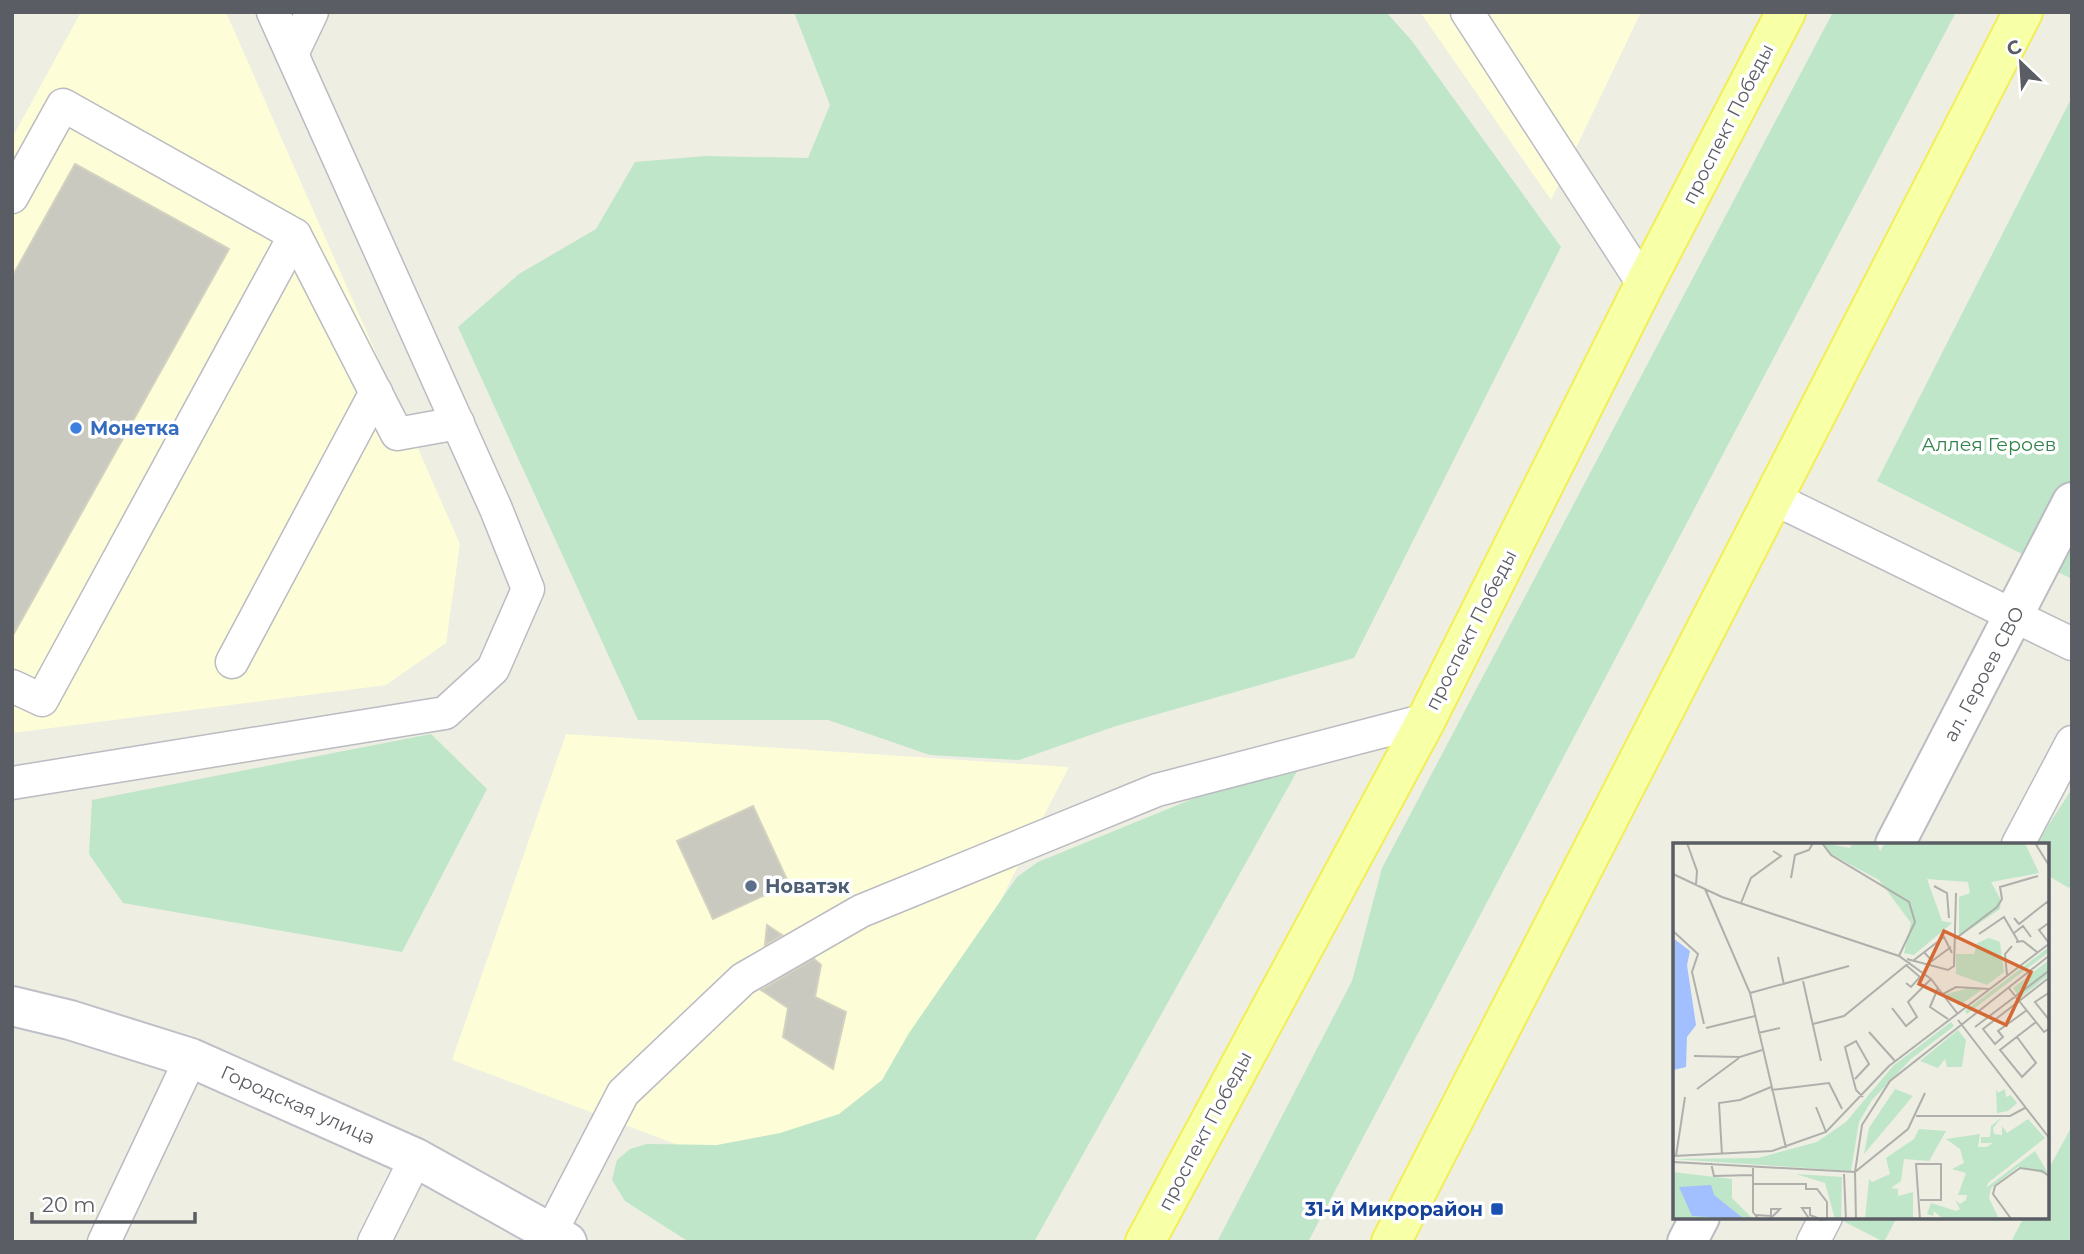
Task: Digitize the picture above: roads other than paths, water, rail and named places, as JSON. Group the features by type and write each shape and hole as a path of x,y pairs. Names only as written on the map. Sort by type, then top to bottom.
{"main road":[{"name":"проспект Победы","path":"1145,1242 1426,720 1644,285 1786,12"},
{"path":"1391,1242 2023,12"}],"street":[{"name":"ал. Героев СВО","path":"1896,843 2072,502"},
{"name":"Городская улица","path":"12,1006 70,1020 191,1058 416,1158 559,1237"},
{"path":"1687,1242 1698,1219"}],"lane":[{"path":"12,783 445,713 493,669 528,589 458,423 273,12"},
{"path":"292,54 312,12"},
{"path":"1467,12 1644,285"},
{"path":"12,197 62,105 295,235 397,434 458,423"},
{"path":"12,686 42,700 295,235"},
{"path":"232,662 376,392"},
{"path":"1773,498 2072,644"},
{"path":"559,1237 623,1093 743,979 861,911 1157,790 1426,720"},
{"path":"2019,843 2072,742"},
{"path":"104,1242 191,1058"},
{"path":"374,1242 416,1158"},
{"path":"1814,1242 1825,1219"}],"place":[{"name":"Монетка","path":"76,428"},
{"name":"Новатэк","path":"751,886"},
{"name":"31-й Микрорайон","path":"1497,1209"}],"park label":[{"name":"Аллея Героев","path":"1989,444"}]}
